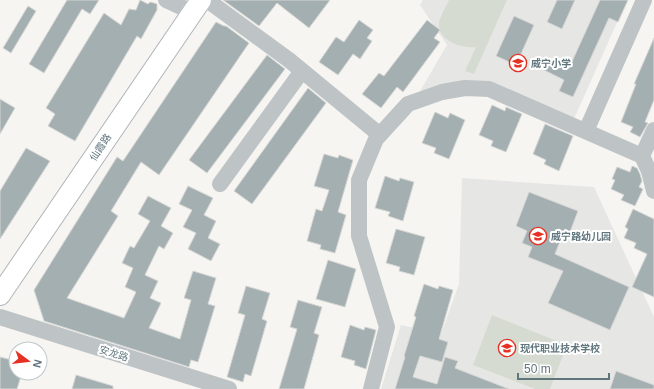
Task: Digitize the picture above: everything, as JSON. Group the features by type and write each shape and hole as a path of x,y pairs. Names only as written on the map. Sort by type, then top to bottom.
{"main road":[{"name":"仙霞路","path":"0,295 200,4"}],"street":[{"path":"166,0 200,4 302,71 380,135"},
{"path":"586,130 644,0"},
{"path":"220,184 302,71"},
{"path":"371,389 388,327 359,236 360,180 376,139 408,104 442,92 465,88 489,89 586,130 642,156 649,171 654,191"},
{"path":"642,156 654,130"},
{"name":"安龙路","path":"0,317 229,389"}],"shaded area":[{"name":"威宁小学","path":"423,0 627,0 574,119 460,82 420,91 447,45 420,5"},
{"path":"449,0 507,0 474,74 465,71 476,47 464,47 458,45 446,39 439,29 442,14"},
{"path":"462,178 594,187 654,317 654,389 381,389 401,325 441,334 459,284"},
{"path":"492,315 567,345 550,389 535,389 473,365"}],"building":[{"path":"67,0 99,0 90,14 82,9 44,73 29,64"},
{"path":"140,0 148,4 150,2 157,4 157,10 141,39 137,36 75,141 48,126 55,114 46,108 104,13 121,25 129,9 136,10"},
{"path":"223,0 330,0 309,28 277,3 259,26"},
{"path":"557,0 575,0 562,29 547,22"},
{"path":"600,0 628,0 618,22 609,18 573,97 559,91 564,80 544,70 550,59 569,68"},
{"path":"28,6 36,11 11,53 3,48"},
{"path":"514,16 534,25 516,65 496,56"},
{"path":"359,20 373,30 367,38 372,41 360,59 353,54 338,75 319,62 336,37 344,42"},
{"path":"427,20 440,30 434,38 440,42 403,92 397,87 381,108 362,94 379,73 384,76"},
{"path":"216,22 226,26 249,43 159,175 141,162 111,211 118,216 67,298 124,318 136,292 125,287 133,268 122,263 130,246 134,248 150,221 138,214 148,196 171,208 161,226 173,233 164,249 159,246 145,275 158,281 150,298 161,303 149,328 180,339 191,300 184,298 193,271 216,278 208,304 215,306 198,362 191,360 189,367 44,321 34,290 117,157 123,161"},
{"path":"654,38 654,100 645,122 648,123 640,137 630,132 633,127 621,122 636,84 634,84"},
{"path":"267,55 285,69 207,173 189,160"},
{"path":"308,88 326,103 252,204 234,191"},
{"path":"0,99 15,108 0,134"},
{"path":"492,105 505,111 506,107 522,114 506,152 491,146 493,141 479,135"},
{"path":"435,112 448,118 450,113 465,120 449,159 434,153 436,148 422,143"},
{"path":"545,124 573,136 559,171 544,164 546,160 533,154"},
{"path":"26,148 50,161 0,239 0,191"},
{"path":"324,154 338,158 339,155 353,160 338,212 346,215 335,253 320,249 321,245 307,241 316,209 322,211 329,190 314,186"},
{"path":"632,166 637,168 640,174 642,181 639,187 643,189 635,206 621,200 624,195 611,189 615,180 612,179 617,167 630,172"},
{"path":"385,176 399,181 400,178 414,182 403,221 388,216 390,212 375,208"},
{"path":"188,186 213,198 204,215 216,221 208,238 220,244 211,261 188,249 196,233 183,227 192,210 179,204"},
{"path":"529,192 578,211 570,232 565,229 555,254 629,287 610,330 548,303 563,271 528,257 532,247 522,243 527,231 516,226"},
{"path":"633,209 654,219 654,297 632,287 647,254 634,248 636,243 624,238 628,229 625,227"},
{"path":"396,229 425,237 414,275 399,271 400,267 386,263"},
{"path":"328,260 356,269 345,307 316,299"},
{"path":"424,284 438,289 439,286 453,290 439,339 448,342 442,362 420,356 413,377 437,384 445,357 458,361 455,368 509,389 395,389"},
{"path":"246,286 270,293 262,319 267,321 251,376 245,374 243,382 227,377 245,315 238,313"},
{"path":"298,300 322,307 314,333 319,335 304,389 279,389 297,329 290,327"},
{"path":"350,325 364,330 365,327 376,330 366,369 354,365 355,361 341,357"},
{"path":"0,357 8,359 8,381 20,381 17,389 0,389"},
{"path":"616,371 654,385 654,389 610,389"},
{"path":"76,375 113,386 113,389 72,389"}],"place":[{"name":"威宁小学","path":"518,63"},
{"name":"威宁路幼儿园","path":"538,236"},
{"name":"现代职业技术学校","path":"507,348"}]}
